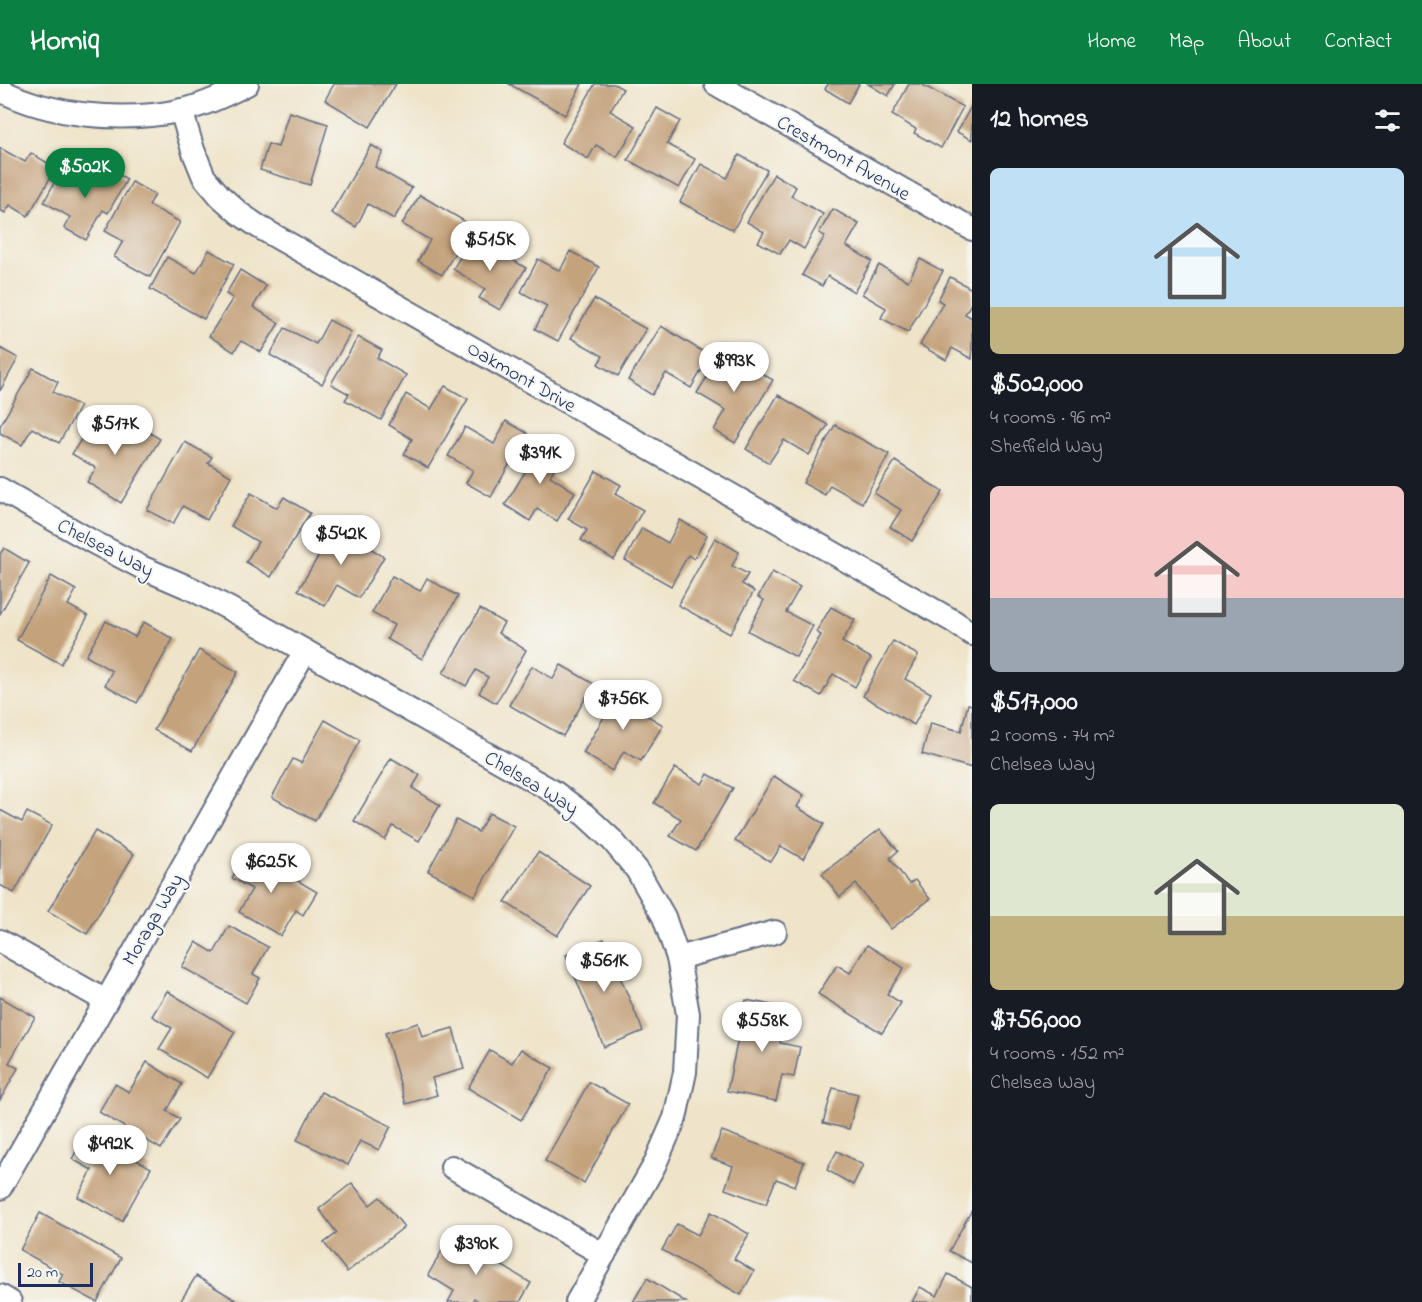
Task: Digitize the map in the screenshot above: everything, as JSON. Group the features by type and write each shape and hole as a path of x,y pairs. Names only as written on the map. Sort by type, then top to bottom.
{"street":[{"path":"0,90 36,105 66,111 100,115 154,114 181,110 224,97 247,84"},
{"name":"Crestmont Avenue","path":"716,84 972,229"},
{"name":"Oakmont Drive","path":"181,110 204,177 239,213 953,621 972,634"},
{"name":"Chelsea Way","path":"0,489 93,542 141,567 192,589 554,792 585,815 612,840 637,870 664,917 678,958 688,1014 685,1072 675,1118 654,1166 577,1302"},
{"name":"Moraga Way","path":"0,1188 305,651"},
{"path":"678,958 775,932"},
{"path":"0,941 106,1001"},
{"path":"452,1167 604,1255"},
{"path":"0,1296 10,1302"}],"building":[{"path":"334,84 396,84 370,127 325,100"},
{"path":"509,84 582,84 565,115"},
{"path":"595,84 614,84 623,89 610,111 636,126 617,157 596,145 588,159 561,143"},
{"path":"828,84 859,84 848,103 825,89"},
{"path":"868,84 895,84 888,96"},
{"path":"909,84 921,84 963,107 941,148 914,133 916,129 892,115"},
{"path":"972,105 972,140 957,132"},
{"path":"657,108 680,121 667,144 695,159 679,188 628,160"},
{"path":"289,112 328,124 310,185 260,170 268,144 278,147"},
{"path":"371,145 383,152 375,167 412,188 394,219 368,204 356,227 331,213"},
{"path":"0,148 25,162 31,153 56,168 28,216 10,205 5,213 0,210"},
{"path":"739,155 767,170 733,230 680,202 701,164 727,178"},
{"path":"100,164 127,179 108,213 103,210 86,240 64,228 70,217 44,202 60,172 87,187"},
{"path":"774,174 796,187 791,196 823,214 804,249 789,240 780,254 758,242 764,232 747,222"},
{"path":"132,182 155,195 149,205 180,222 150,277 114,257 123,241 105,231"},
{"path":"420,195 471,225 442,275 418,261 430,240 402,224"},
{"path":"833,209 859,224 846,246 872,261 854,292 828,276 822,286 802,275 825,236 819,233"},
{"path":"473,236 526,268 500,310 479,298 485,289 453,269"},
{"path":"209,250 234,264 204,319 150,289 167,257 196,273"},
{"path":"570,251 599,267 558,341 535,329 547,306 521,292 538,259 560,271"},
{"path":"920,259 943,271 908,332 881,318 886,308 862,294 879,265 908,281"},
{"path":"240,270 266,286 253,307 279,323 261,352 241,341 234,352 209,336 233,298 226,294"},
{"path":"950,277 972,289 972,302 965,314 972,318 972,359 952,348 946,360 920,345 943,303 938,300"},
{"path":"594,299 646,329 618,376 598,364 603,356 571,338"},
{"path":"329,320 351,332 322,384 270,355 285,328 316,344"},
{"path":"661,326 710,356 691,388 666,373 652,395 628,380"},
{"path":"358,337 382,350 377,358 406,375 381,420 345,400 349,394 331,384"},
{"path":"0,348 18,358 0,391"},
{"path":"723,351 773,380 735,443 714,430 726,410 697,393"},
{"path":"33,368 58,382 53,392 80,406 59,443 32,428 22,445 0,433 0,426"},
{"path":"445,386 468,399 428,468 404,454 412,439 389,425 406,394 431,409"},
{"path":"778,395 828,425 809,455 784,440 769,463 746,449"},
{"path":"94,418 120,434 129,420 160,439 121,503 87,482 96,468 72,454"},
{"path":"506,421 527,433 491,497 466,483 473,470 448,456 465,427 494,444"},
{"path":"835,425 889,454 862,503 830,485 825,495 803,483"},
{"path":"536,438 563,454 550,476 575,492 557,521 537,509 530,521 505,505 528,467 521,463"},
{"path":"185,442 212,457 208,463 231,476 207,520 183,506 173,524 147,510"},
{"path":"895,461 943,492 912,541 890,527 901,510 874,493"},
{"path":"596,471 621,485 615,494 643,510 614,560 581,540 587,530 568,519"},
{"path":"251,493 277,508 284,497 310,513 271,577 246,562 258,542 231,526"},
{"path":"680,520 707,535 694,559 688,555 671,586 625,560 642,528 668,543"},
{"path":"339,522 364,537 361,542 384,557 359,598 337,585 325,606 298,590"},
{"path":"715,538 739,552 732,566 748,574 742,584 754,591 730,634 678,605"},
{"path":"4,548 29,563 0,614 0,554"},
{"path":"772,572 800,587 786,612 813,626 796,657 748,631 764,600 758,597"},
{"path":"51,576 76,590 68,605 88,616 61,664 17,640"},
{"path":"392,576 420,591 427,578 458,596 422,659 387,639 394,625 372,613"},
{"path":"831,607 855,620 842,642 871,658 855,687 833,674 821,696 794,681 821,635 816,632"},
{"path":"480,609 504,623 498,633 526,650 496,703 479,693 488,677 476,670 466,686 443,673"},
{"path":"106,621 135,637 144,622 173,639 137,703 105,685 112,671 86,656"},
{"path":"893,641 918,655 905,679 931,693 914,725 863,696"},
{"path":"199,650 238,672 192,751 154,730"},
{"path":"561,665 594,684 563,736 509,705 532,666 553,679"},
{"path":"622,686 644,699 638,710 663,725 641,761 624,751 612,771 583,753"},
{"path":"968,704 972,705 972,768 922,754 930,723 961,731"},
{"path":"325,720 360,740 315,821 272,797 293,759 301,763"},
{"path":"391,758 420,775 412,788 440,805 419,841 393,826 385,840 354,821"},
{"path":"675,768 702,784 708,774 733,788 696,851 670,836 681,819 654,803"},
{"path":"774,776 804,795 797,807 824,824 803,859 781,846 771,862 735,841"},
{"path":"0,810 22,822 27,812 52,825 14,893 0,885"},
{"path":"489,813 514,826 475,896 428,871 456,820 478,832"},
{"path":"880,829 898,851 890,858 909,884 915,880 930,899 891,929 856,884 840,897 822,874"},
{"path":"95,831 134,854 87,934 48,911"},
{"path":"247,851 317,892 303,915 296,910 281,936 239,912 252,889 232,878"},
{"path":"538,852 590,886 557,936 505,902"},
{"path":"229,926 268,947 253,974 260,978 246,1003 182,967 196,942 214,953"},
{"path":"604,939 643,1031 604,1047 566,955"},
{"path":"867,945 904,968 887,994 901,1003 882,1033 818,994 837,965 850,973"},
{"path":"167,991 235,1032 207,1078 159,1049 172,1028 152,1016"},
{"path":"0,997 35,1017 9,1063 18,1068 0,1100"},
{"path":"746,1000 787,1008 780,1043 800,1047 794,1077 782,1075 776,1101 727,1091"},
{"path":"418,1023 422,1037 453,1028 464,1069 432,1078 437,1095 406,1104 385,1033"},
{"path":"521,1049 553,1068 521,1120 468,1088 490,1050 512,1063"},
{"path":"147,1062 182,1084 167,1111 180,1119 161,1149 99,1112 115,1084 129,1092"},
{"path":"589,1082 628,1104 584,1183 545,1161"},
{"path":"833,1088 858,1094 849,1129 823,1123"},
{"path":"321,1092 391,1126 379,1150 360,1141 348,1165 297,1140"},
{"path":"722,1131 804,1162 795,1186 776,1179 766,1204 725,1189 733,1166 711,1158"},
{"path":"87,1132 151,1168 122,1221 78,1197 92,1170 72,1159"},
{"path":"837,1151 863,1165 853,1185 827,1170"},
{"path":"352,1183 370,1205 380,1197 404,1227 347,1272 324,1243 337,1233 319,1209"},
{"path":"972,1210 972,1263 949,1251"},
{"path":"711,1212 749,1234 734,1259 754,1271 741,1295 662,1250 677,1224 698,1235"},
{"path":"40,1213 121,1258 97,1302 59,1282 63,1274 20,1250"},
{"path":"451,1235 531,1283 520,1302 480,1302 474,1298 472,1302 448,1302 454,1291 428,1275"},
{"path":"948,1274 972,1287 972,1302 912,1302 920,1287 937,1296"},
{"path":"196,1276 239,1302 180,1302"},
{"path":"647,1278 686,1302 633,1302"}]}
